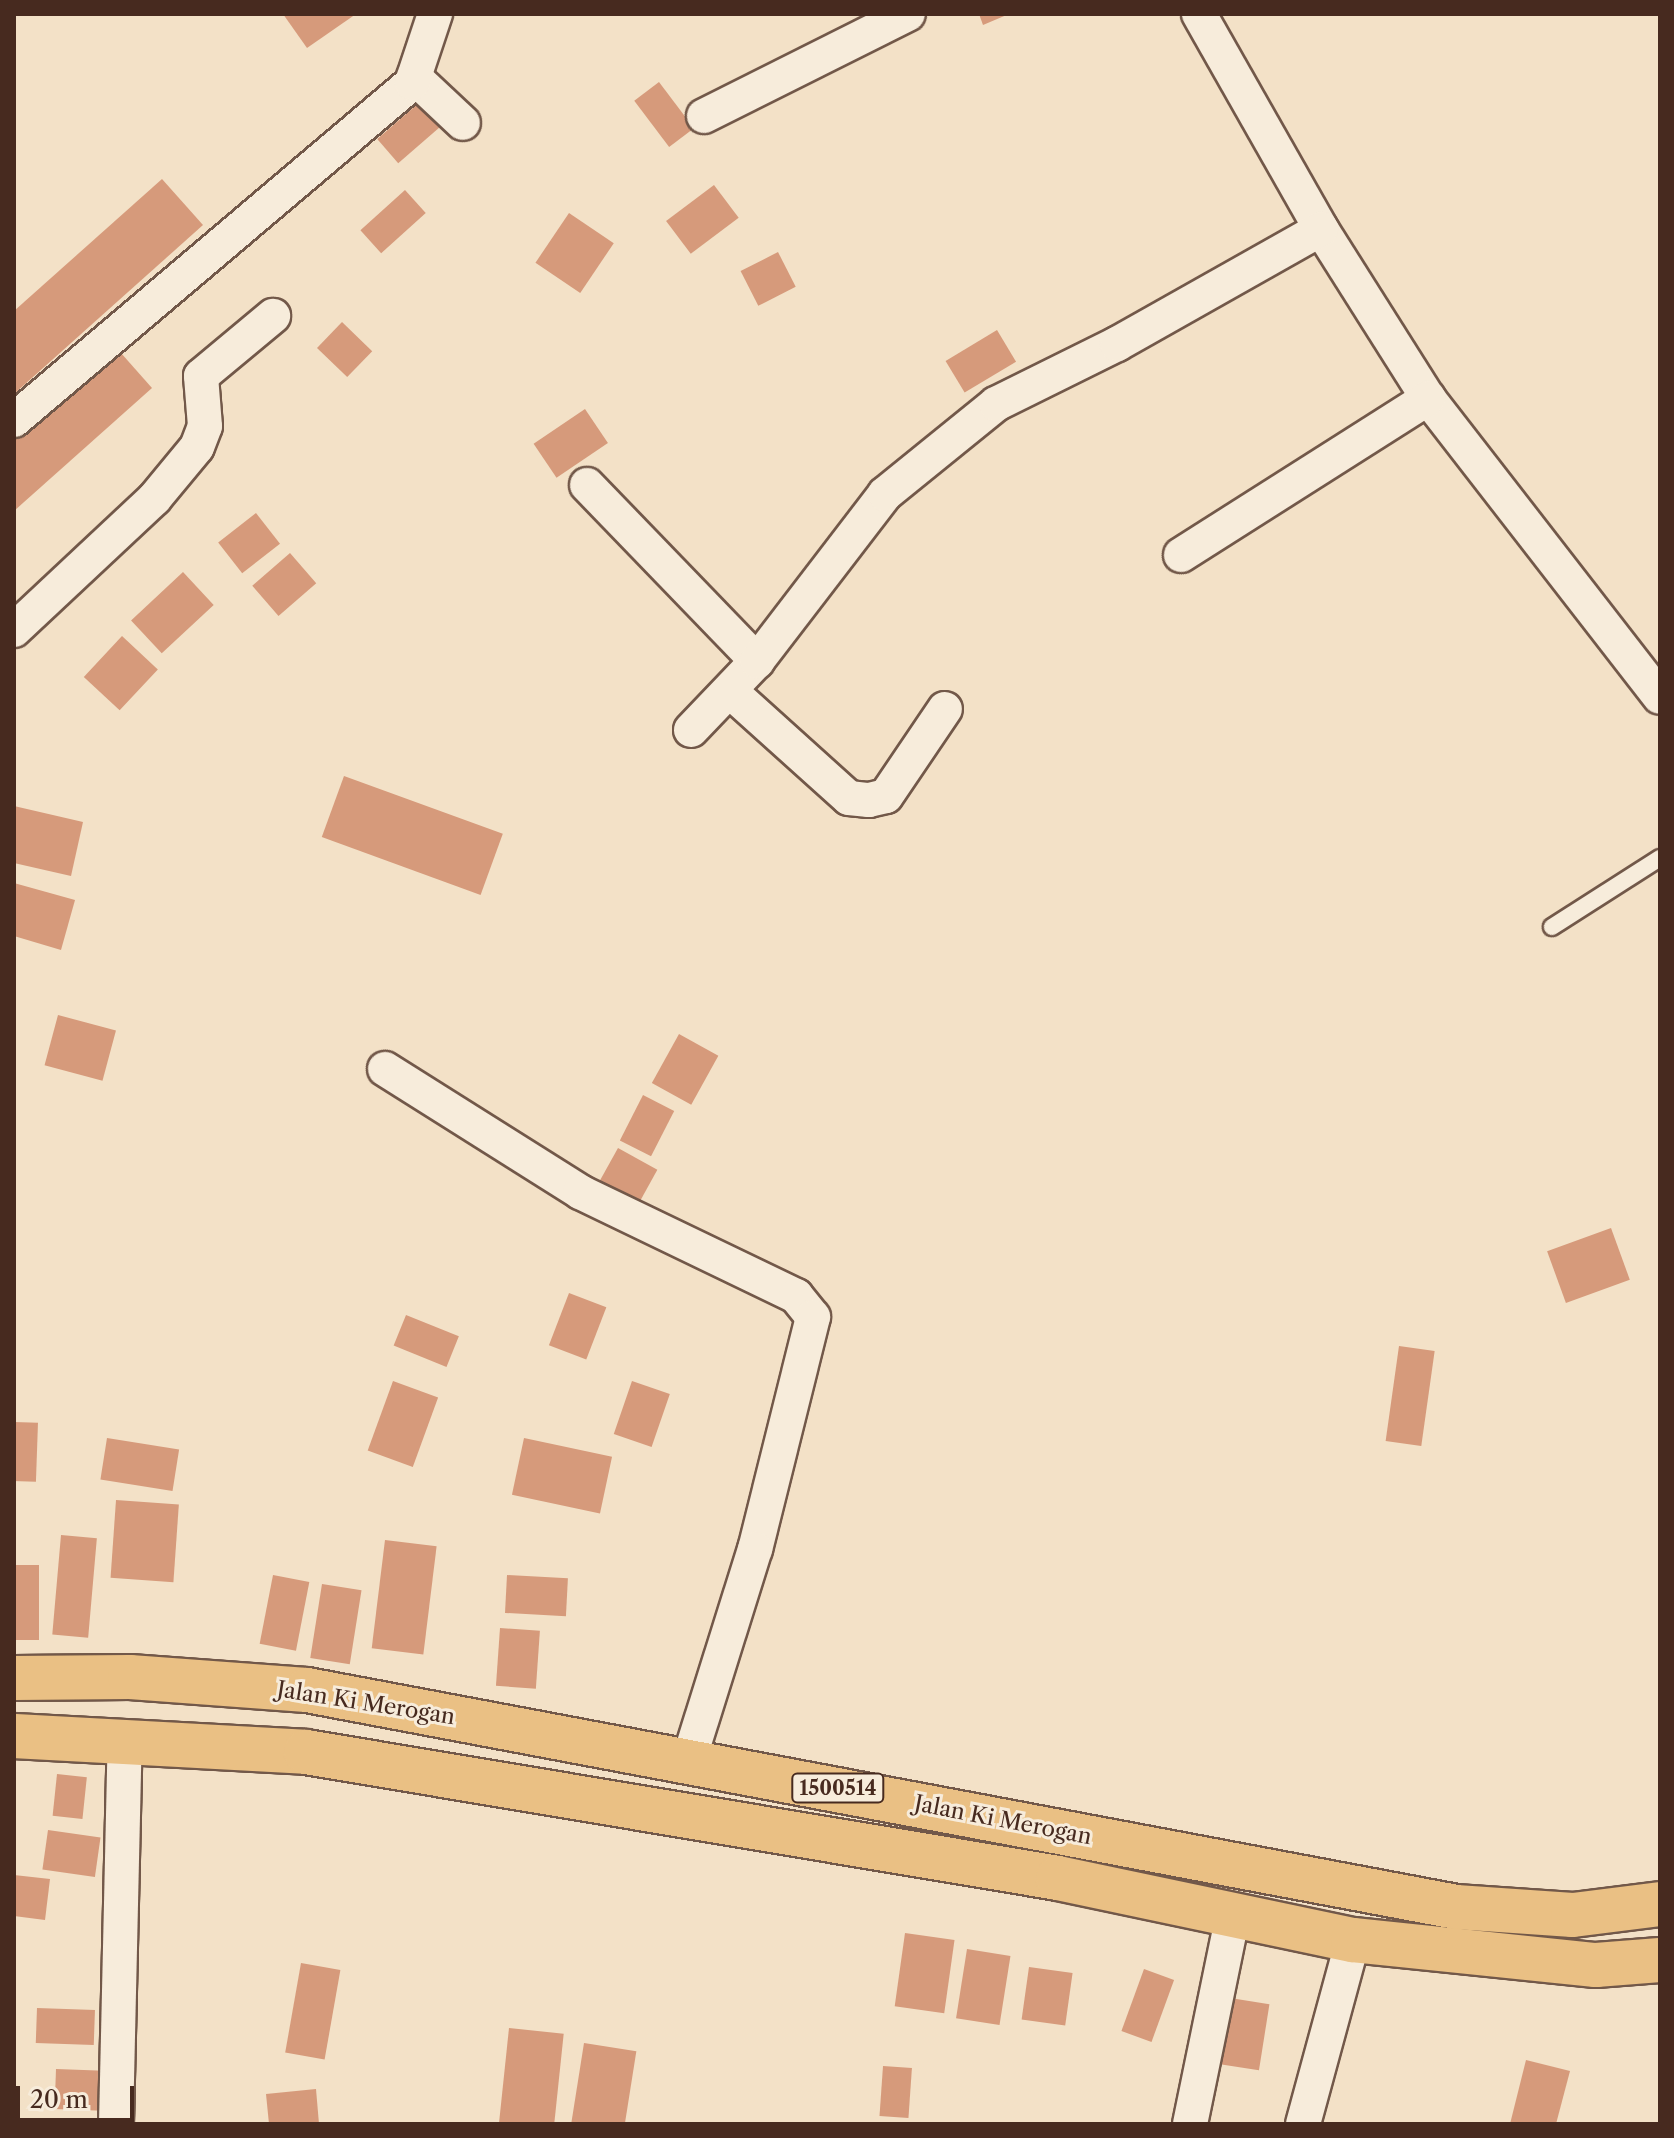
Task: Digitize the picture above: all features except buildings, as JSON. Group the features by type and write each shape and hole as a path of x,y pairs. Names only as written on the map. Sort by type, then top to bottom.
{"highway":[{"name":"Jalan Ki Merogan","path":"14,1678 130,1677 307,1690 1456,1907 1573,1915 1660,1904"},
{"path":"438,1771 439,1714"},
{"name":"1500514","path":"14,1736 125,1739 306,1752 438,1771 1058,1878 1353,1940 1596,1965 1660,1960"}],"street":[{"path":"14,420 414,77 435,14"},
{"path":"704,116 908,14"},
{"path":"1199,14 1321,229 1428,398 1660,697"},
{"path":"414,77 463,123"},
{"path":"691,730 757,661 885,494 996,404 1117,344 1321,229"},
{"path":"14,630 154,499 197,447 205,426 201,376 273,316"},
{"path":"1181,555 1428,398"},
{"path":"587,485 757,661"},
{"path":"730,691 849,798 869,800 886,796 945,709"},
{"path":"385,1069 580,1192 796,1296 813,1317 755,1549 689,1760"},
{"path":"116,2124 125,1739"},
{"path":"1190,2124 1233,1915"},
{"path":"1303,2124 1353,1940"}],"lane":[{"path":"1552,927 1660,858"}]}
